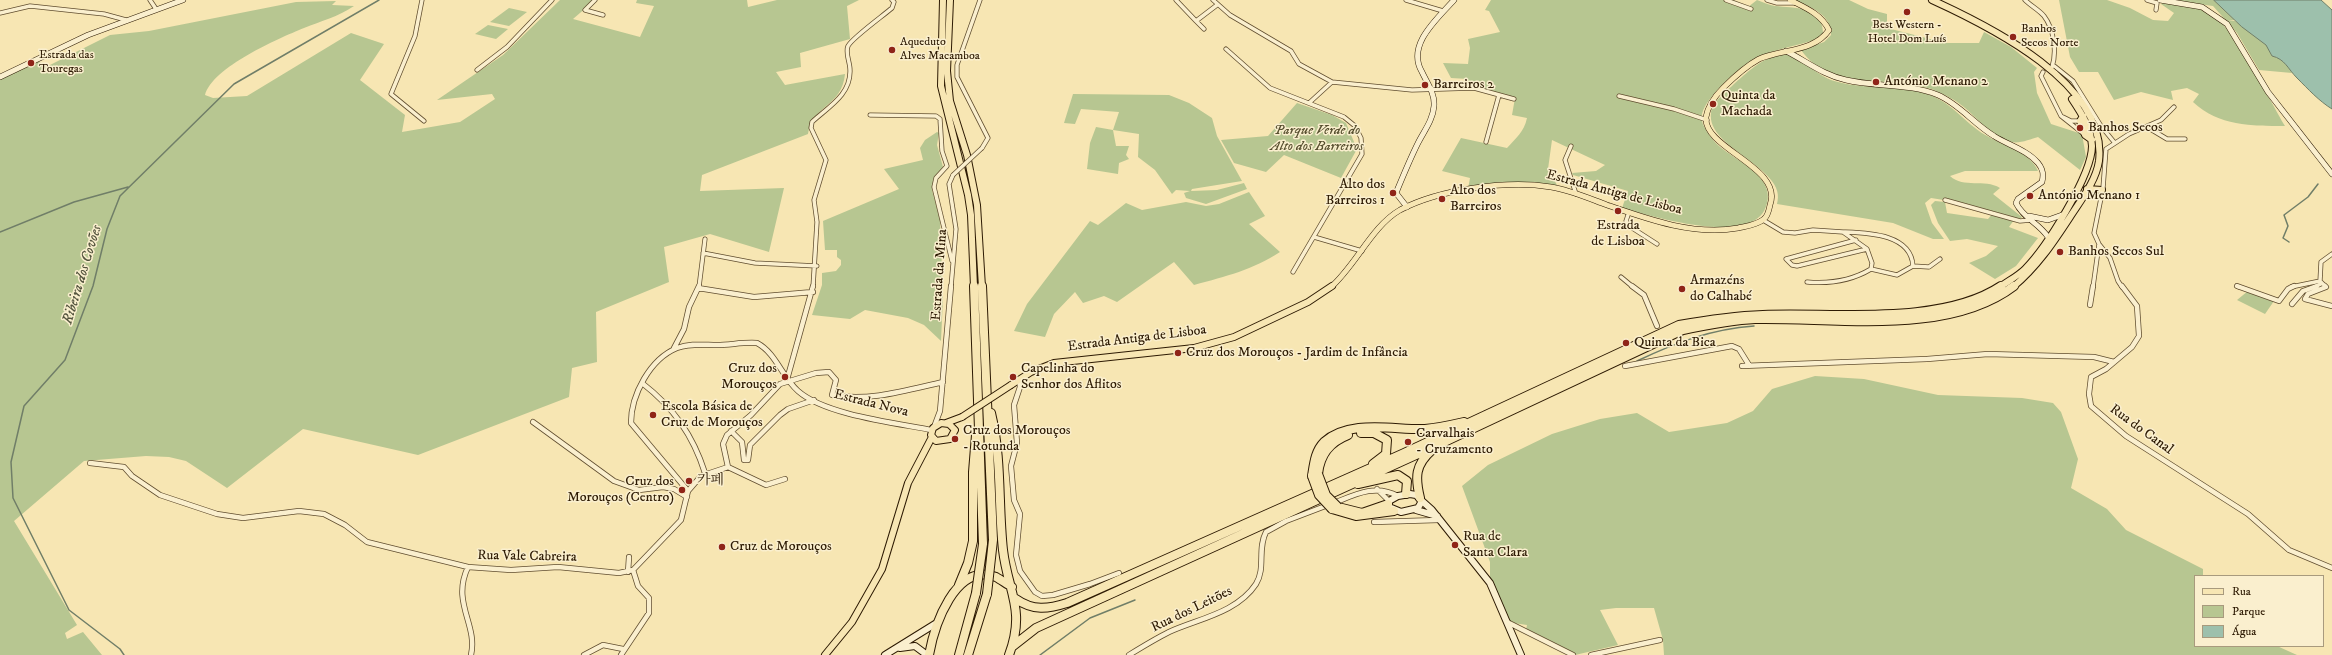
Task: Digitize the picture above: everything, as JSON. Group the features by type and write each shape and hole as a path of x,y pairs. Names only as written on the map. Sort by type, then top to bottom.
{"highway":[{"path":"943,0 940,71 947,113 965,180 970,208 983,544 976,593 959,655"},
{"path":"950,0 947,70 950,101 967,155 977,205 988,403 992,540 987,594 968,655"},
{"path":"1016,599 1030,607 1038,608 1067,603 1476,420 1663,332 1698,320 1750,314 1909,312 1946,308 1978,298 2004,284 2023,271 2062,215 2087,172 2092,159 2092,140 2087,122 2082,118 2064,89 2023,52 1997,36 1927,0"},
{"path":"1013,646 1036,628 1340,488 1440,444 1668,336 1701,325 1721,321 1913,318 1950,313 1985,302 2011,289 2033,272 2060,232 2091,181 2099,161 2097,140 2092,123 2084,106 2070,89 2020,45 1935,1"},
{"path":"2082,118 2085,135 2092,140"},
{"path":"2091,181 2103,189"},
{"path":"2086,188 2103,189"},
{"path":"988,403 999,447 1004,552 1016,599 1017,623 1010,655"},
{"path":"928,655 935,624 946,602 959,585 968,563 973,541 973,472 979,413"},
{"path":"1394,511 1358,518 1341,514 1319,495 1312,463 1322,446 1329,439 1345,431 1364,428 1422,429 1476,420"},
{"path":"1315,475 1319,461 1327,447 1344,436 1352,434 1374,433 1387,440 1388,445 1386,454 1367,468"},
{"path":"1421,500 1415,477 1417,466 1422,459 1440,444"},
{"path":"1340,488 1398,475 1407,481 1402,495"},
{"path":"1335,508 1362,513 1389,502"},
{"path":"959,585 970,579 985,576 1000,579 1012,587"}],"main road":[{"path":"1763,220 1768,214 1774,199 1769,184 1756,168 1719,141 1713,134 1707,120 1706,112 1710,104 1747,67 1760,59 1820,41 1828,30 1822,18 1798,3 1790,0"},
{"name":"Estrada Antiga de Lisboa","path":"825,655 852,622 882,569 893,538 904,493 914,470 926,450 933,431 945,423 962,417 1019,379 1054,363 1178,350 1221,342 1308,302 1343,276 1386,220 1407,207 1451,194 1518,185 1550,186 1629,212 1665,222 1711,230 1739,228 1763,220"},
{"name":"Estrada Antiga de Lisboa","path":"926,450 940,441 950,439 955,433 954,428 962,417"},
{"path":"945,423 954,428"},
{"path":"933,431 940,441"}],"street":[{"path":"150,0 156,9"},
{"path":"0,77 88,35 183,0"},
{"path":"422,0 421,16 406,60 391,94 424,121"},
{"path":"476,70 507,47 552,0"},
{"path":"595,0 585,10 602,15"},
{"path":"892,0 893,4"},
{"path":"789,378 813,292 817,266 817,222 814,200 826,160 811,128 812,122 834,105 843,94 850,75 846,48 896,0"},
{"name":"Estrada da Mina","path":"933,431 940,410 956,229 949,184 953,175 982,148 988,138 964,94 957,77 957,66 980,0"},
{"path":"1176,0 1204,29"},
{"path":"1213,0 1217,5 1260,35 1291,51 1299,64 1332,82 1373,88 1432,91 1469,87 1514,99"},
{"path":"1406,0 1443,11"},
{"path":"1407,207 1396,193 1418,143 1430,122 1434,106 1432,91 1418,66 1423,35 1454,0"},
{"path":"1726,0 1750,9"},
{"path":"1768,0 1777,3 1798,3"},
{"path":"1777,3 1783,0"},
{"path":"2025,0 2044,15 2048,22 2054,51 2053,66 2073,81 2101,126 2114,142 2131,132 2147,127 2164,119 2174,107"},
{"path":"2147,0 2157,3 2156,10"},
{"path":"2160,0 2202,8 2218,16 2234,32 2268,92 2332,174"},
{"path":"1196,21 1201,19 1207,10 1217,5"},
{"path":"0,13 30,6 104,14 126,20"},
{"path":"1226,49 1270,88 1344,117 1354,126 1363,144 1362,154 1294,272"},
{"path":"1795,49 1801,57"},
{"path":"1786,51 1801,57 1821,72 1833,77 1850,81 1913,88 1931,92 1948,100 1988,133 2029,155 2039,164 2044,174 2042,182 2018,199 2016,203 2024,214 2045,230 2048,237"},
{"path":"2043,72 2041,76 2061,116 2085,135"},
{"path":"1309,103 1332,82"},
{"path":"1486,142 1499,95"},
{"path":"1619,96 1655,105 1673,107 1707,120"},
{"path":"870,115 936,116 940,118 942,151 947,166 936,178 934,187 952,262"},
{"path":"2061,116 2071,121 2082,118"},
{"path":"2147,127 2167,139 2185,139"},
{"name":"Rua do Canal","path":"2114,142 2106,149 2103,189 2094,233 2099,244 2110,258 2118,281 2137,306 2139,336 2132,347 2114,362 2091,377 2089,394 2091,406 2126,436 2248,514 2289,550 2332,568"},
{"path":"1571,146 1565,160 1576,194"},
{"path":"1945,200 1982,209 2020,221 2031,220"},
{"path":"1629,212 1626,221 1629,226 1657,244"},
{"path":"2024,214 2048,220 2062,215"},
{"path":"1763,220 1783,232 1795,233 1813,230 1887,237 1896,241 1910,252 1914,266"},
{"path":"1843,232 1867,249 1872,263 1871,269"},
{"path":"1314,237 1362,251"},
{"path":"687,494 631,423 630,414 634,398 642,383 660,360 674,348 684,329 689,307 698,288 705,239"},
{"path":"1856,240 1788,257 1786,259 1792,265 1797,266 1867,249"},
{"path":"2090,305 2090,292 2095,278 2095,254 2099,244"},
{"path":"703,253 755,263 817,266"},
{"path":"2320,283 2321,262 2332,254"},
{"path":"1807,282 1819,283 1857,277 1871,269 1897,275 1914,266 1929,267 1940,259"},
{"path":"1620,276 1644,295 1657,326"},
{"path":"2292,304 2303,291 2320,283"},
{"path":"2237,286 2279,301 2289,286 2320,283 2326,287 2308,294 2305,299 2332,306"},
{"path":"698,288 754,297 813,292"},
{"name":"Estrada Nova","path":"674,348 686,345 757,343 765,347 799,391 814,400 839,410 933,431"},
{"path":"1625,366 1732,346 1739,349 1749,365"},
{"path":"1742,366 1927,359 1988,354 2094,357 2114,362"},
{"path":"728,467 723,444 731,431 751,415 780,384 789,378 829,372 836,380 832,395 843,396 879,396 943,382"},
{"path":"1019,379 1020,387 1014,405 1017,443 1011,466 1014,500 1020,514 1016,555 1020,571 1035,592 1042,596 1053,595 1090,584 1119,573"},
{"path":"642,383 660,397 683,422 693,437 705,473"},
{"path":"731,431 742,442 744,460 748,460 750,445 780,415 788,409 814,400"},
{"name":"Estrada da Mina","path":"940,410 945,423"},
{"path":"533,422 614,481 639,490 663,487 687,494"},
{"name":"Rua Vale Cabreira","path":"90,463 124,467 132,476 160,495 217,514 243,518 299,511 324,514 345,525 367,542 468,567 512,570 558,567 602,572 631,571"},
{"path":"631,571 650,555 681,520 687,494 705,473 728,467 766,485 785,479"},
{"path":"1377,489 1389,502 1394,511 1416,510 1438,518"},
{"path":"1377,489 1402,495 1416,495 1429,506 1490,583 1520,655"},
{"name":"Rua dos Leitões","path":"1129,655 1168,633 1245,596 1258,583 1263,569 1262,543 1266,531 1282,523 1366,491 1377,489"},
{"path":"1389,502 1402,495"},
{"path":"1416,510 1421,505 1421,500"},
{"path":"1374,522 1438,518"},
{"path":"621,655 623,649 640,628 649,613 649,598 638,586 631,571 629,557"},
{"path":"468,567 463,575 461,587 473,646 471,655"},
{"path":"1507,622 1573,655"},
{"path":"885,655 925,633 935,624"},
{"path":"1591,655 1660,640"},
{"path":"584,655 603,645 623,649"},
{"path":"892,650 913,645 924,649 928,655"}],"green space":[{"path":"560,0 595,0 573,19 640,37 654,6 636,3 637,0 747,0 748,7 777,0 859,0 847,6 850,39 800,53 801,67 776,72 785,85 845,74 843,85 839,93 815,117 808,134 702,175 700,191 784,188 769,252 710,234 664,247 669,282 596,312 597,362 572,368 569,397 418,455 303,429 227,488 186,461 169,457 146,456 84,461 14,521 77,625 65,633 67,639 83,632 102,655 0,655 0,79 37,61 48,66 110,35 149,31 296,2 336,1 332,5 354,6 336,16 278,39 247,55 220,74 210,85 205,95 213,98 247,96 351,33 384,44 360,80 405,115 402,132 460,122 495,99 492,94 437,100 503,55"},
{"path":"1491,0 1735,0 1734,1 1748,7 1757,0 1773,6 1799,8 1813,13 1822,24 1823,33 1817,39 1770,52 1749,62 1722,85 1714,94 1703,112 1702,120 1704,126 1716,143 1745,164 1759,176 1764,183 1768,196 1765,209 1755,220 1740,226 1720,227 1676,222 1622,208 1628,191 1573,175 1572,173 1596,171 1605,165 1552,140 1548,169 1557,185 1517,183 1468,189 1470,178 1442,171 1461,138 1507,148 1526,123 1527,118 1512,115 1515,98 1469,86 1468,79 1451,78 1443,63 1468,64 1470,48 1468,39 1500,32 1489,11 1485,10"},
{"path":"1795,0 1849,0 1868,9 1887,14 1887,28 1946,43 1979,43 1984,32 2011,47 2037,68 2034,72 2037,93 2051,124 2082,134 2086,157 2080,170 2038,137 2015,142 1999,137 1992,133 1962,105 1934,90 1917,85 1862,80 1828,72 1814,63 1801,50 1824,42 1831,35 1828,22 1814,9"},
{"path":"2059,0 2107,0 2130,8 2153,20 2168,21 2174,13 2161,4 2163,3 2206,10 2220,21 2230,33 2261,82 2285,126 2248,125 2214,116 2193,102 2199,94 2187,88 2171,91 2173,100 2141,92 2114,100 2098,72 2079,72 2070,57"},
{"path":"2171,0 2214,0 2235,20 2228,20 2235,21 2267,45 2272,56 2284,62 2292,73 2259,70 2237,33 2213,6"},
{"path":"509,8 527,12 509,26 490,22"},
{"path":"488,25 508,29 496,39 475,34"},
{"path":"1784,54 1797,58 1831,80 1856,85 1906,89 1930,95 1939,99 1953,109 1981,132 2030,159 2038,171 1965,171 1950,176 1961,182 1994,185 2000,188 1993,194 2022,217 2020,219 1963,203 1931,198 1925,203 1932,223 1944,239 1933,239 1893,223 1777,204 1777,191 1771,180 1721,137 1713,126 1711,113 1714,105 1720,97 1752,69 1763,61"},
{"path":"1073,94 1169,95 1189,103 1212,118 1217,136 1242,181 1192,189 1191,191 1217,190 1244,183 1247,189 1206,204 1186,198 1184,193 1190,191 1176,190 1172,194 1155,170 1138,157 1139,134 1113,130 1119,112 1081,109 1075,124 1064,123"},
{"name":"Parque Verde do Alto dos Barreiros","path":"1297,103 1332,115 1346,123 1357,149 1341,178 1284,155 1266,172 1234,163 1221,140 1268,136"},
{"path":"1096,127 1113,130 1116,146 1129,146 1126,155 1129,159 1119,163 1118,174 1087,169 1090,143"},
{"path":"937,132 939,133 937,145 943,167 934,178 932,190 940,219 943,297 941,341 924,325 908,318 865,310 850,319 812,315 822,285 822,273 836,271 841,265 841,260 837,257 837,250 825,250 823,221 899,189 884,169 923,160 920,148 925,140"},
{"path":"1249,192 1265,216 1249,224 1280,252 1270,258 1239,272 1194,285 1174,262 1117,302 1104,296 1083,303 1075,292 1054,314 1045,337 1014,331 1027,304 1090,221 1098,225 1126,203 1142,210 1186,202 1206,206 1219,204"},
{"path":"1935,201 1945,202 1947,213 1988,219 1993,213 2014,220 2009,227 2038,238 2016,266 1995,279 1969,263 1986,256 1998,246 1967,239 1950,241 1938,223 1931,205"},
{"path":"2248,291 2274,301 2265,314 2237,300"},
{"path":"1815,376 1864,379 1938,395 2022,398 2053,403 2061,412 2078,459 2071,488 2107,509 2126,530 2203,569 2203,575 2194,575 2194,647 2279,647 2297,655 1664,655 1663,640 1654,608 1616,608 1600,610 1618,645 1575,655 1526,630 1527,625 1507,622 1490,583 1490,562 1462,486 1488,465 1552,434 1600,419 1637,413 1669,432 1727,423 1753,411 1772,389"}],"water":[{"path":"2214,0 2321,0 2332,10 2332,109 2309,91 2280,59 2272,56 2266,45 2242,27"}],"waterway":[{"name":"Ribeira dos Covões","path":"124,655 120,649 69,610 13,498 11,462 24,406 65,360 93,286 107,229 120,196 234,84 379,0"},
{"path":"2289,242 2283,238 2288,226 2284,215 2308,197 2318,184"},
{"path":"0,232 74,202 128,187"},
{"path":"1637,361 1665,348 1694,338 1723,330 1754,326"},
{"path":"1040,655 1090,618 1135,600"}],"place":[{"name":"Best Western - Hotel Dom Luís","path":"1907,12"},
{"name":"Banhos Secos Norte","path":"2013,37"},
{"name":"Aqueduto Alves Macamboa","path":"892,50"},
{"name":"Estrada das Touregas","path":"31,63"},
{"name":"António Menano 2","path":"1876,82"},
{"name":"Barreiros 2","path":"1425,85"},
{"name":"Quinta da Machada","path":"1713,104"},
{"name":"Banhos Secos","path":"2080,128"},
{"name":"Alto dos Barreiros 1","path":"1393,193"},
{"name":"António Menano 1","path":"2030,196"},
{"name":"Alto dos Barreiros","path":"1442,199"},
{"name":"Estrada de Lisboa","path":"1618,211"},
{"name":"Banhos Secos Sul","path":"2060,252"},
{"name":"Armazéns do Calhabé","path":"1682,289"},
{"name":"Quinta da Bica","path":"1626,343"},
{"name":"Cruz dos Morouços - Jardim de Infância","path":"1178,353"},
{"name":"Cruz dos Morouços","path":"785,377"},
{"name":"Capelinha do Senhor dos Aflitos","path":"1013,377"},
{"name":"Escola Básica de Cruz de Morouços","path":"653,415"},
{"name":"Cruz dos Morouços - Rotunda","path":"955,439"},
{"name":"Carvalhais - Cruzamento","path":"1408,442"},
{"name":"카페","path":"689,481"},
{"name":"Cruz dos Morouços (Centro)","path":"682,490"},
{"name":"Rua de Santa Clara","path":"1455,545"},
{"name":"Cruz de Morouços","path":"722,547"}]}
